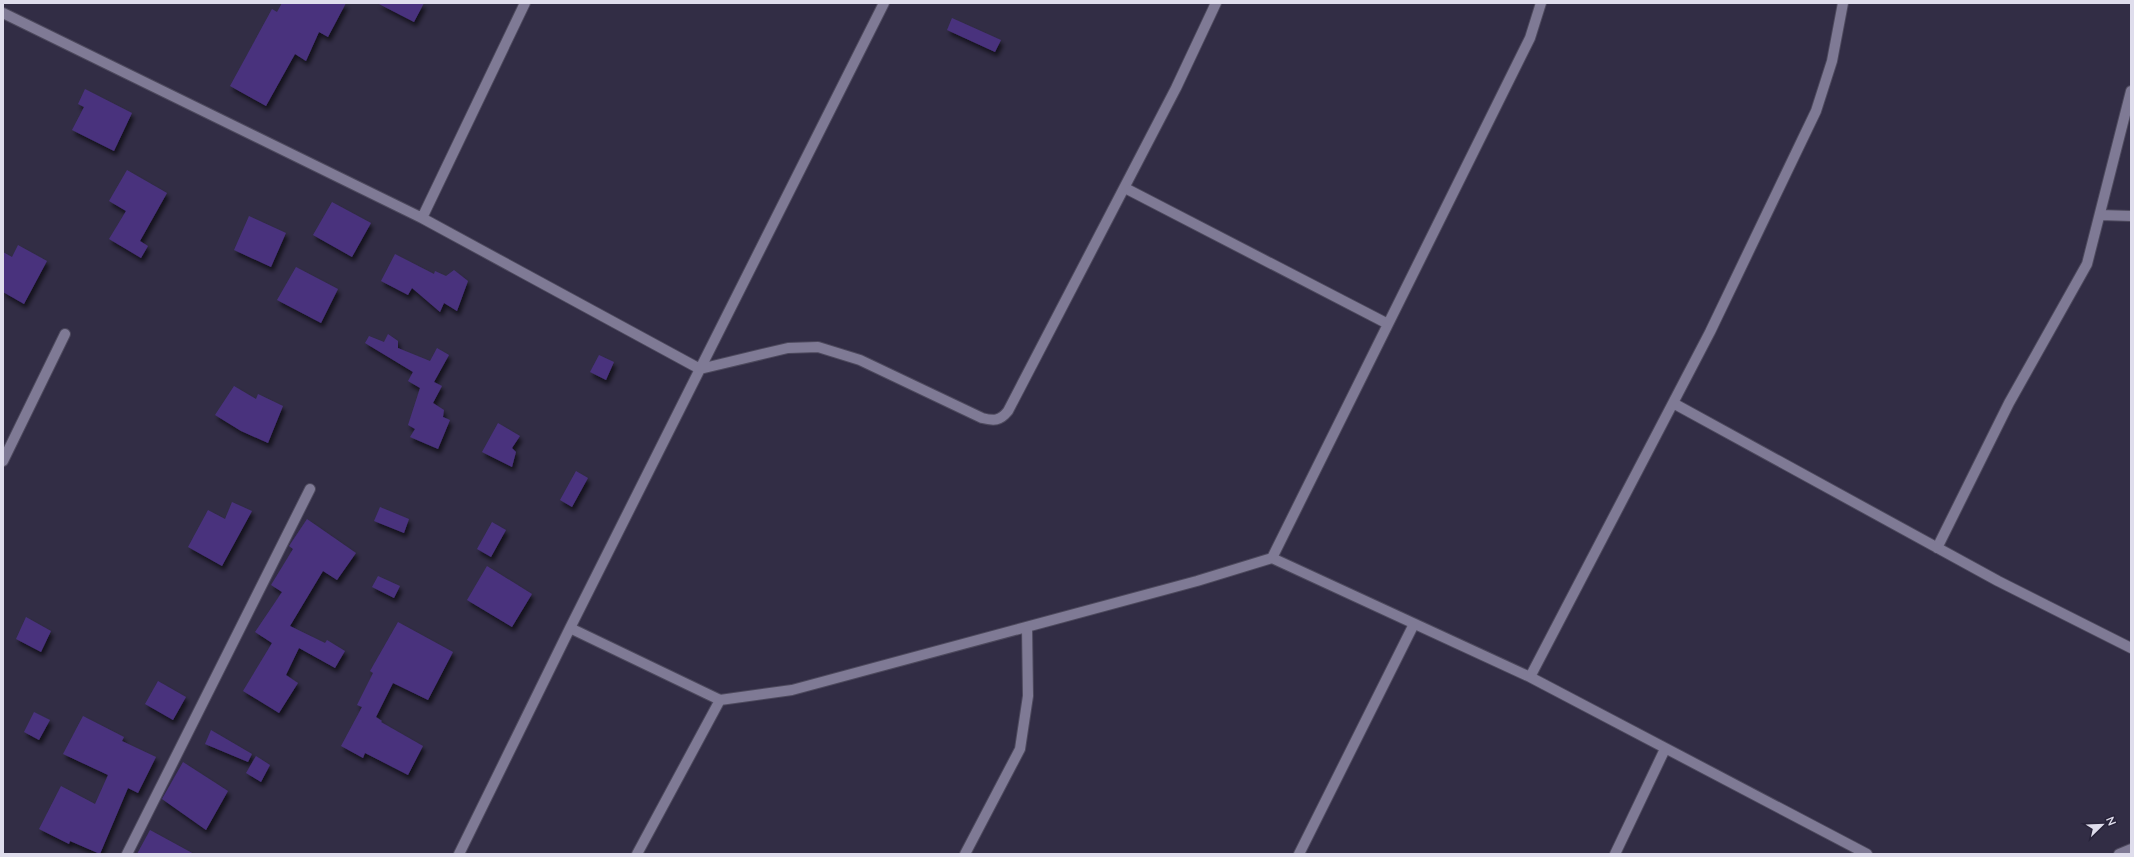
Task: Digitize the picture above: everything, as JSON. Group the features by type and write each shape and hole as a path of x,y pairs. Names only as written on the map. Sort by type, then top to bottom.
{"street":[{"path":"422,218 525,3"},
{"path":"459,854 570,628 884,3"},
{"path":"3,13 422,218 700,369 788,348 818,347 860,360 982,418 994,421 1002,419 1008,411 1176,88 1216,3"},
{"path":"1272,558 1530,38 1541,3"},
{"path":"1530,678 1710,332 1816,111 1832,61 1844,3"},
{"path":"1937,548 2009,403 2087,264 2131,91"},
{"path":"1124,188 1388,324"},
{"path":"2100,215 2131,216"},
{"path":"3,461 65,334"},
{"path":"1673,403 1998,581 2131,648"},
{"path":"127,854 310,489"},
{"path":"570,628 720,700 792,690 1197,581 1272,558 1530,678 1867,854"},
{"path":"1299,854 1414,624"},
{"path":"965,854 1020,749 1028,696 1027,627"},
{"path":"636,854 720,700"},
{"path":"1615,854 1666,749"},
{"path":"2119,854 2131,849"}],"building":[{"path":"282,3 346,3 328,37 319,32 306,61 295,54 266,106 230,86 272,9 277,12"},
{"path":"377,3 424,3 414,22"},
{"path":"952,18 1001,40 995,52 947,30"},
{"path":"85,89 132,113 114,151 72,130 84,107 78,104"},
{"path":"127,170 167,193 140,241 148,246 141,258 109,239 126,211 109,201"},
{"path":"332,202 371,223 352,257 313,235"},
{"path":"249,216 286,233 271,267 234,250"},
{"path":"18,245 47,261 24,304 3,292 3,252 12,257"},
{"path":"395,254 434,274 435,271 446,276 454,270 468,281 457,311 444,303 440,312 412,288 408,295 381,281"},
{"path":"296,267 338,289 321,323 277,300"},
{"path":"388,334 398,341 398,348 430,361 437,348 449,355 434,382 442,386 433,403 444,410 443,417 450,420 438,449 410,437 415,429 408,425 420,388 408,381 413,372 365,343 369,336 384,342"},
{"path":"599,355 614,362 606,380 590,372"},
{"path":"234,386 256,399 258,394 283,406 268,443 241,431 215,415"},
{"path":"498,423 520,436 512,448 516,452 512,467 482,452"},
{"path":"576,471 588,478 572,507 560,500"},
{"path":"232,502 252,511 222,566 188,547 208,510 225,519"},
{"path":"380,507 409,519 404,533 374,521"},
{"path":"307,519 356,553 337,580 323,571 290,626 325,643 327,640 345,651 335,668 299,648 286,675 298,683 279,713 243,691 272,643 255,632 282,592 271,585 293,549 289,546"},
{"path":"492,522 506,530 491,557 477,549"},
{"path":"487,566 532,594 512,627 467,600"},
{"path":"378,576 400,586 394,598 372,587"},
{"path":"26,617 51,631 41,652 16,639"},
{"path":"398,622 453,652 428,700 393,683 376,717 382,721 381,722 423,746 408,775 365,753 363,758 341,746 362,707 357,705 373,673 370,671"},
{"path":"158,681 186,697 173,720 145,704"},
{"path":"34,712 50,720 39,740 24,732"},
{"path":"83,716 124,737 122,741 156,757 138,793 128,788 100,854 70,841 69,844 39,829 61,786 95,804 108,775 63,754"},
{"path":"211,730 252,754 248,762 205,744"},
{"path":"256,756 270,765 261,782 246,773"},
{"path":"183,762 228,791 206,830 162,799"},
{"path":"150,830 194,854 137,854"}]}
